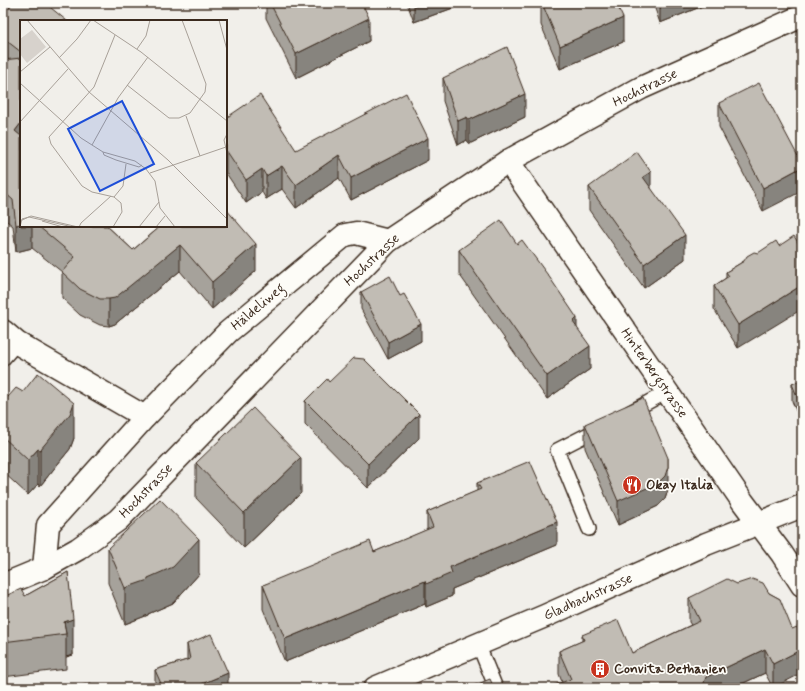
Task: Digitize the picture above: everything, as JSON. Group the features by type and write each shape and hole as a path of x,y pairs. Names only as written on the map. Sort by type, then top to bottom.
{"street":[{"name":"Hochstrasse","path":"3,585 44,568 78,549 118,520 388,241 508,161 640,88 802,16"},
{"name":"Hinterbergstrasse","path":"508,161 802,585"},
{"name":"Häldeliweg","path":"44,568 48,525 145,417 228,332 345,235 356,233 388,241"},
{"path":"8,344 145,417"},
{"name":"Gladbachstrasse","path":"375,688 545,616 706,544 802,506"}],"lane":[{"path":"589,529 557,450 667,392"},
{"path":"478,644 496,688"}],"building":[{"path":"13,3 45,3 66,20 20,20 20,51 3,38 3,15"},
{"path":"270,3 362,3 369,18 296,54"},
{"path":"413,3 421,3 414,6"},
{"path":"542,3 616,3 623,18 560,46"},
{"path":"507,47 525,94 469,120 467,117 458,121 443,78"},
{"path":"20,58 20,124 15,131 20,135 20,224 16,225 13,200 3,191 3,60"},
{"path":"759,83 802,164 802,167 763,188 719,103"},
{"path":"406,93 428,138 351,178 339,155 296,185 282,166 266,176 262,169 246,180 227,152 227,117 260,95 296,150"},
{"path":"637,152 651,172 643,177 685,235 644,264 589,187"},
{"path":"227,210 256,244 212,282 180,245 115,298 100,299 80,289 62,272 75,257 39,227 108,227 133,250 160,227 227,227"},
{"path":"501,220 517,244 522,240 550,278 577,318 573,322 590,346 547,376 459,250"},
{"path":"794,236 802,249 802,285 738,325 714,286 729,276 726,272 744,261 747,256 754,252 758,253 776,241 779,246"},
{"path":"390,276 400,296 404,294 421,324 388,342 361,292"},
{"path":"354,358 364,359 419,414 368,464 305,401 327,379 329,382"},
{"path":"38,373 74,403 70,414 40,450 38,449 28,460 3,437 3,398 8,397 16,388 23,392"},
{"path":"802,380 802,408 792,384"},
{"path":"643,398 668,458 668,467 665,476 658,483 618,501 585,424"},
{"path":"253,408 301,458 244,513 196,463"},
{"path":"530,461 557,522 450,567 452,573 426,584 425,581 285,639 263,585 370,541 374,552 433,527 427,512 481,489 477,483"},
{"path":"160,499 199,539 173,567 148,578 148,580 125,588 108,548"},
{"path":"68,572 73,619 64,622 66,634 3,642 3,597 21,589 25,596"},
{"path":"727,579 737,584 752,579 763,583 769,593 780,599 792,629 797,627 802,637 802,649 773,664 765,649 706,677 703,686 698,688 550,688 571,679 559,651 584,640 582,635 618,620 632,653 700,621 689,598"},
{"path":"211,634 228,673 192,688 163,688 155,670 190,659 187,644"},
{"path":"490,679 494,688 468,688"},
{"path":"91,683 92,688 73,688"},
{"path":"465,683 467,688 452,688"}],"place":[{"name":"Okay Italia","path":"632,485"},
{"name":"Convita Bethanien","path":"600,669"}]}
